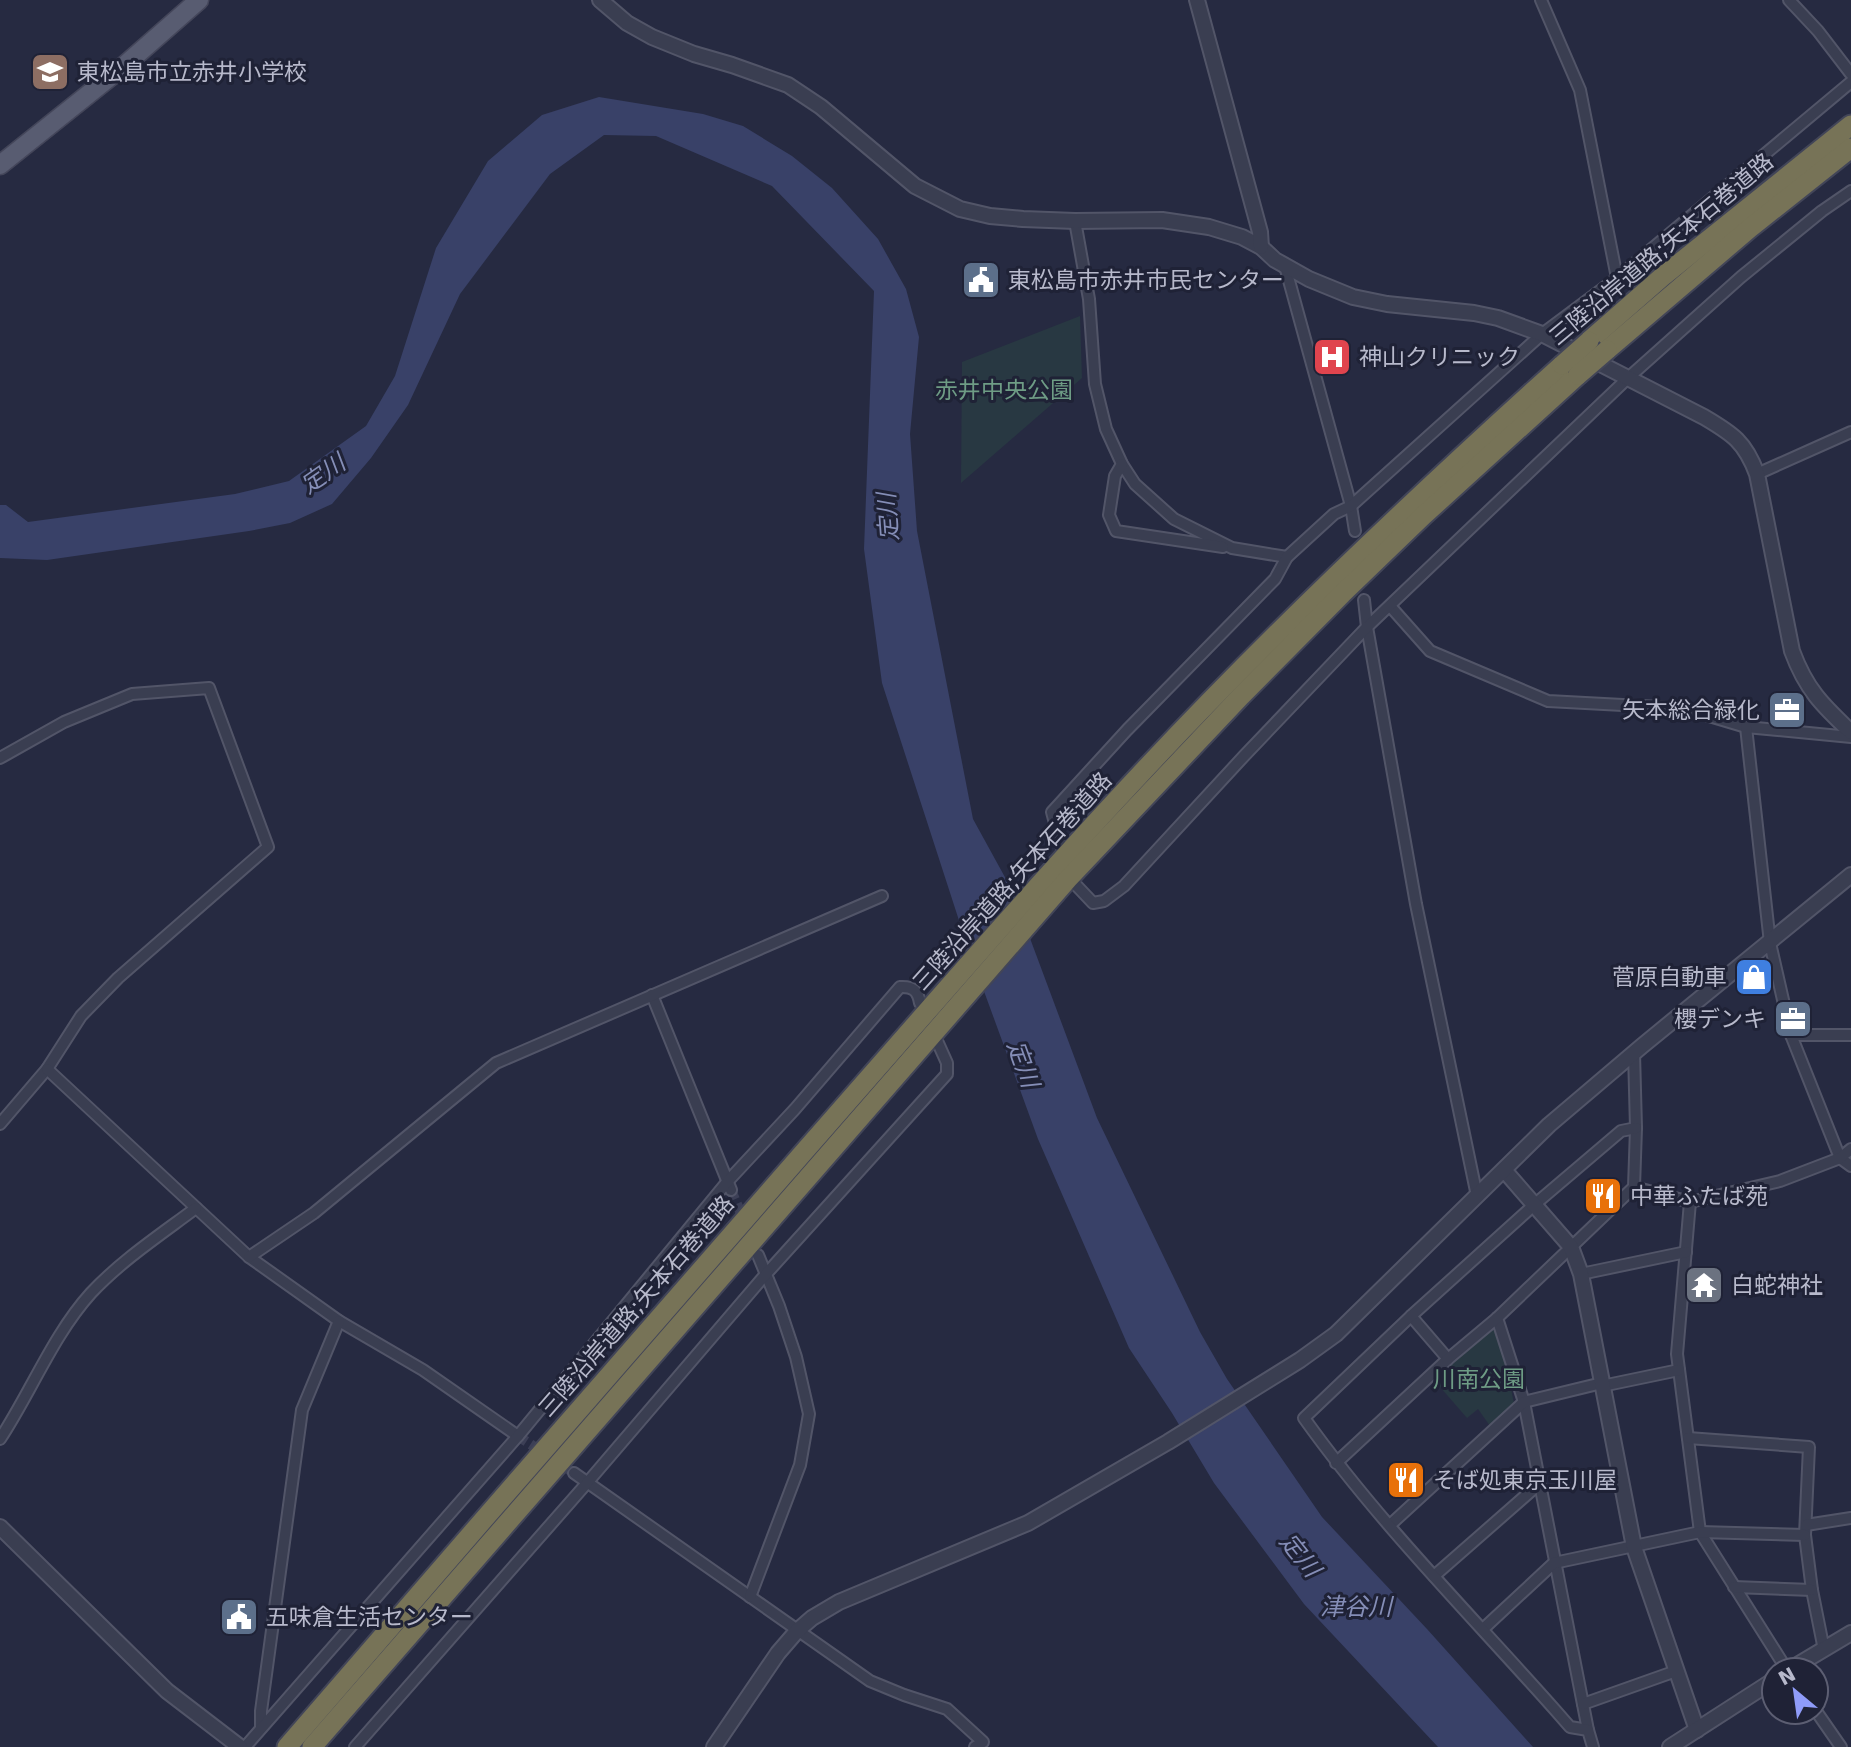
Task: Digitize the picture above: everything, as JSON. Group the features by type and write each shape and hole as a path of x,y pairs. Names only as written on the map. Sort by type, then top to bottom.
{"highway":[{"path":"1737,216 1851,114"},
{"name":"三陸沿岸道路;矢本石巻道路","path":"288,1747 925,1006 1570,370 1589,341 1737,216 1851,125"},
{"name":"三陸沿岸道路;矢本石巻道路","path":"1570,370 1607,350 1750,228 1851,148"},
{"name":"三陸沿岸道路;矢本石巻道路","path":"312,1747 938,1035 1066,867"}],"main road":[{"path":"0,165 125,65 200,0"}],"street":[{"path":"600,0 626,23 652,37 788,85 821,107 915,186 960,209 990,216 1075,221 1162,220 1209,227 1242,237 1309,279 1353,296 1387,304 1474,313 1498,318 1542,334 1730,432 1746,450 1757,474 1793,651 1801,675 1820,703 1851,734"},
{"path":"1197,0 1260,232 1261,247"},
{"path":"1541,0 1580,90 1617,278"},
{"path":"1789,0 1818,31 1851,74"},
{"path":"1851,82 1617,278 1542,334 1351,506 1334,514 1287,557 1275,579 1127,730 1052,812 1066,867 1093,903 1104,901 1124,886 1244,755 1367,627 1628,378 1741,277 1851,191"},
{"path":"1075,221 1089,299 1095,384 1106,429 1122,464 1135,484 1174,519 1232,548"},
{"path":"1285,266 1351,506 1354,531"},
{"path":"1757,474 1851,432"},
{"path":"1122,464 1115,476 1109,516 1116,531 1287,557"},
{"path":"1364,600 1416,904 1477,1196"},
{"path":"1390,606 1430,651 1548,701 1689,710 1746,727 1851,734"},
{"path":"0,758 64,722 132,694 209,688 268,847 118,978 81,1016 47,1069 0,1124"},
{"path":"1746,727 1770,943 1791,1035 1840,1158 1851,1166"},
{"path":"714,1747 778,1653 812,1618 839,1602 1028,1523 1168,1442 1300,1360 1336,1334 1549,1125 1851,875"},
{"path":"249,1257 314,1213 496,1063 882,896"},
{"path":"0,1527 167,1690 243,1747 518,1436 900,987 913,989 925,1006"},
{"path":"652,995 729,1185"},
{"path":"355,1747 766,1274 947,1074 947,1063 938,1035"},
{"path":"1791,1035 1851,1035"},
{"path":"1336,1463 1448,1359 1497,1318 1634,1187 1634,1053"},
{"path":"47,1069 249,1257 340,1321 424,1370 518,1436"},
{"path":"1588,1730 1570,1727 1336,1463 1304,1418 1411,1316 1534,1205 1621,1130 1636,1128"},
{"path":"1634,1187 1690,1202 1780,1181 1840,1158 1851,1149"},
{"path":"1504,1170 1571,1247 1581,1274 1634,1547 1697,1730"},
{"path":"1690,1202 1677,1354 1700,1532 1779,1656"},
{"path":"0,1439 63,1330 90,1294 134,1253 196,1208"},
{"path":"1581,1274 1686,1252"},
{"path":"750,1597 800,1465 809,1414 796,1357 758,1255"},
{"path":"1411,1316 1448,1359"},
{"path":"1497,1318 1524,1402 1554,1563 1593,1747"},
{"path":"261,1728 261,1711 302,1410 340,1321"},
{"path":"1390,1525 1524,1402 1679,1370"},
{"path":"1688,1438 1809,1447 1806,1530 1812,1590 1824,1650"},
{"path":"574,1473 870,1681 947,1709 983,1742 975,1747"},
{"path":"1434,1576 1539,1483"},
{"path":"1483,1629 1554,1563 1700,1532 1806,1530 1851,1518"},
{"path":"1734,1587 1812,1590"},
{"path":"1813,1656 1851,1633"},
{"path":"1583,1704 1676,1671"},
{"path":"1670,1747 1760,1689"},
{"path":"1826,1726 1839,1746 1851,1737"}],"green space":[{"name":"赤井中央公園","path":"1080,316 1082,378 961,483 962,362"},
{"name":"川南公園","path":"1497,1324 1514,1403 1490,1426 1478,1409 1467,1418 1434,1380"}],"water":[{"path":"599,97 703,114 743,126 792,156 832,188 878,239 906,289 919,337 910,434 917,531 973,819 1012,890 1097,1118 1200,1332 1227,1379 1322,1517 1533,1747 1438,1747 1304,1604 1214,1483 1129,1348 1038,1139 966,942 882,683 864,549 874,291 772,186 656,136 604,135 550,174 460,294 408,405 371,458 332,504 290,523 249,531 47,560 0,558 0,505 6,505 28,522 235,494 289,481 366,426 395,376 436,248 488,161 542,115"}],"tunnel":[{"path":"731,1190 745,1223"},
{"path":"518,1436 574,1473"}],"place":[{"name":"東松島市立赤井小学校","path":"50,72"},
{"name":"東松島市赤井市民センター","path":"981,280"},
{"name":"神山クリニック","path":"1332,357"},
{"name":"矢本総合緑化","path":"1787,710"},
{"name":"菅原自動車","path":"1754,977"},
{"name":"櫻デンキ","path":"1793,1019"},
{"name":"中華ふたば苑","path":"1603,1196"},
{"name":"白蛇神社","path":"1704,1285"},
{"name":"そば処東京玉川屋","path":"1406,1480"},
{"name":"五味倉生活センター","path":"239,1617"}],"water label":[{"name":"定川","path":"323,474"},
{"name":"定川","path":"888,517"},
{"name":"定川","path":"1023,1064"},
{"name":"定川","path":"1300,1555"},
{"name":"津谷川","path":"1356,1607"}]}
